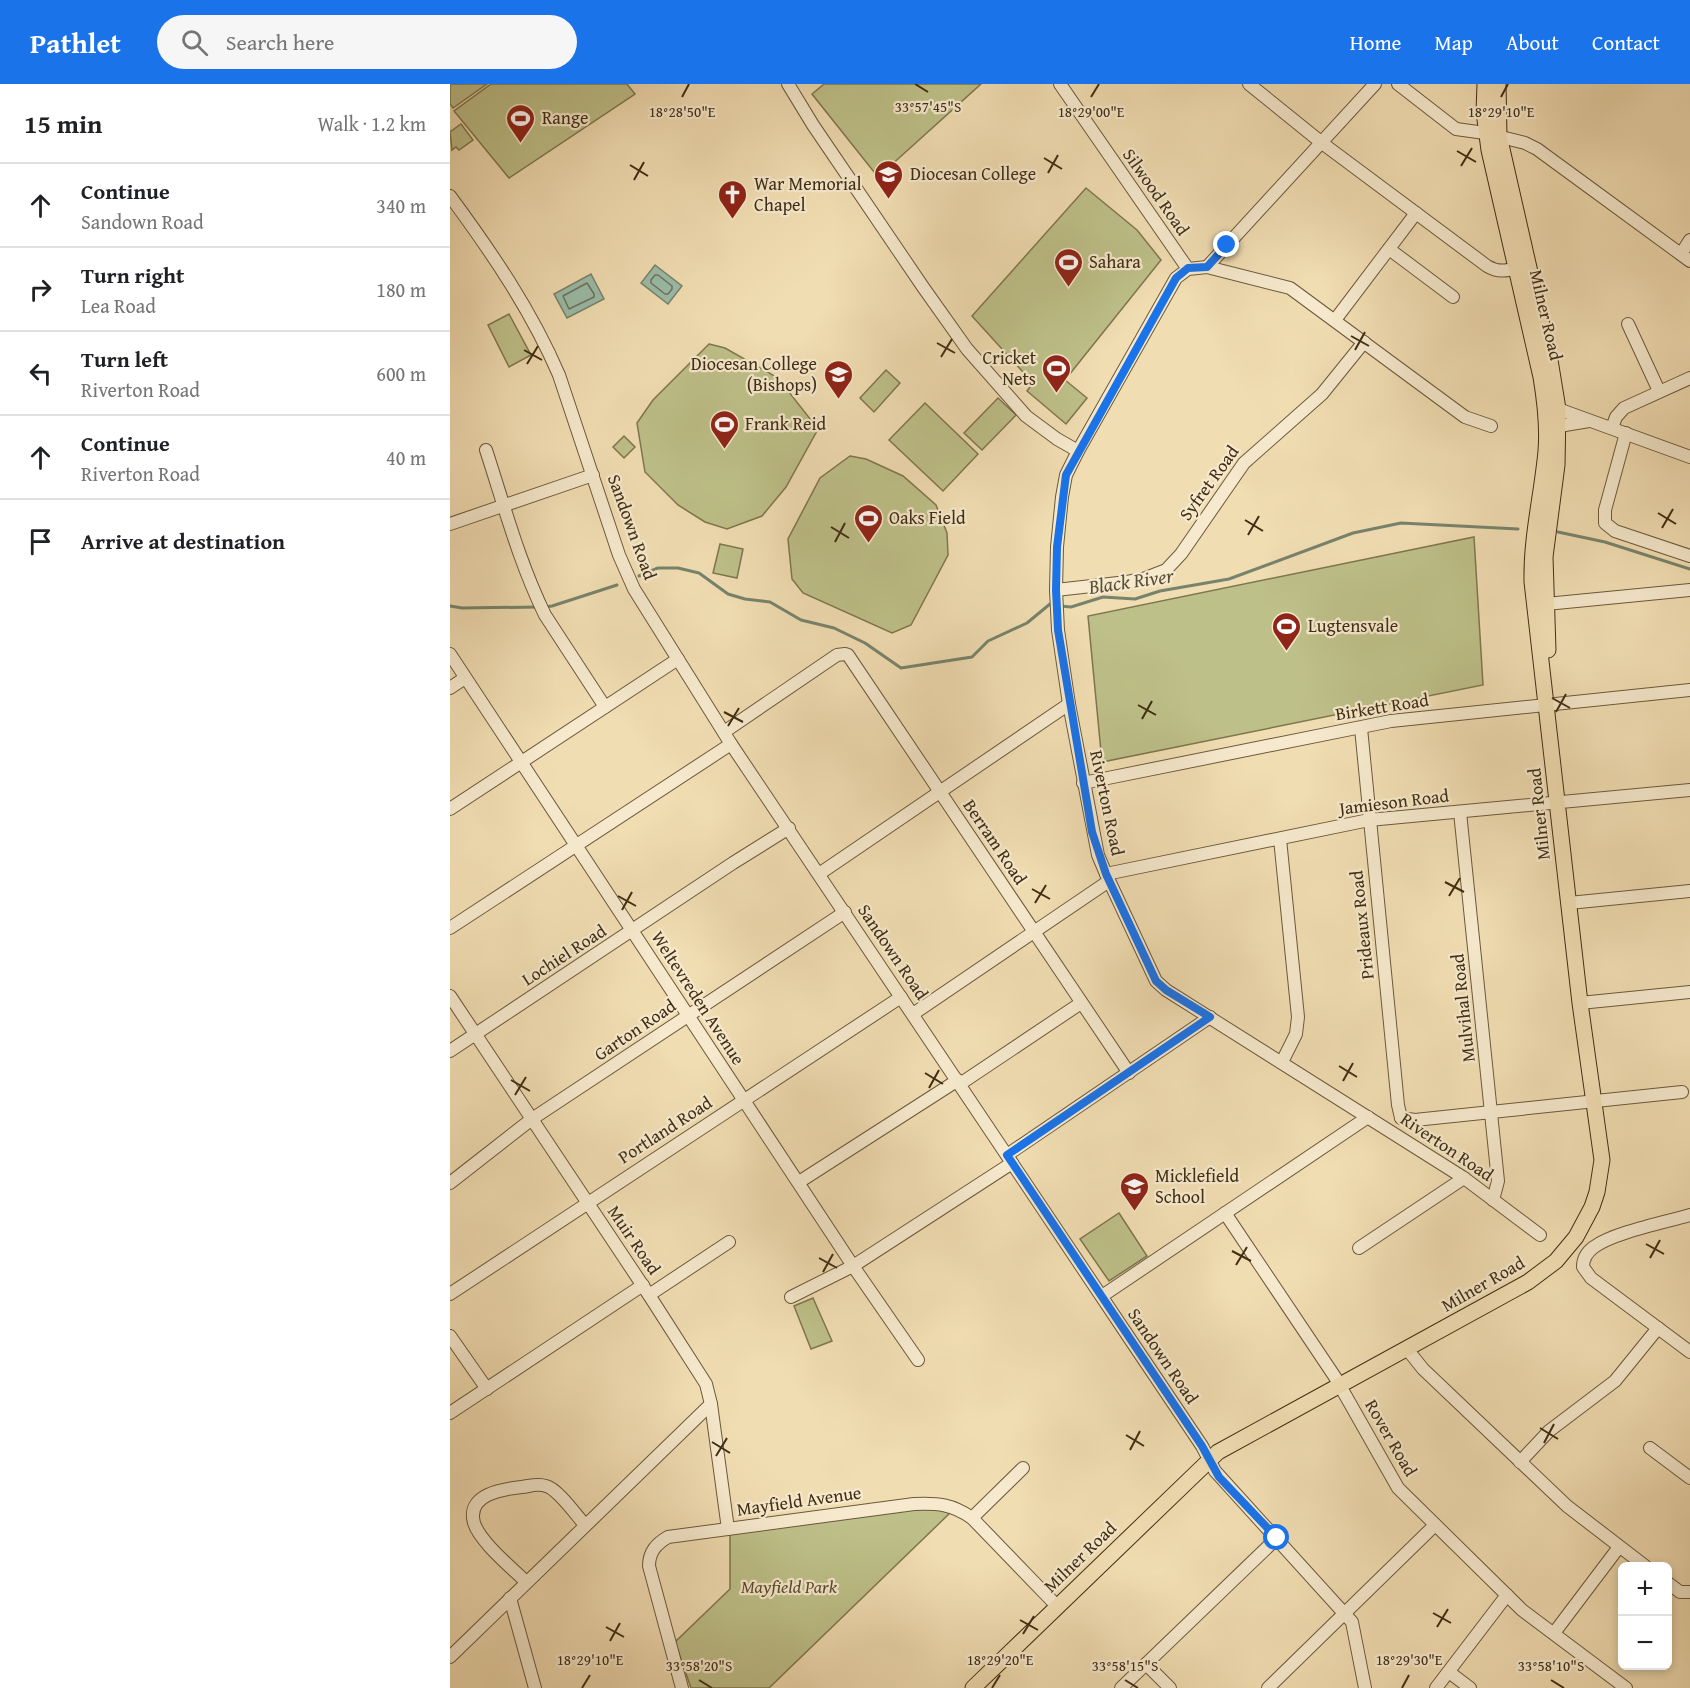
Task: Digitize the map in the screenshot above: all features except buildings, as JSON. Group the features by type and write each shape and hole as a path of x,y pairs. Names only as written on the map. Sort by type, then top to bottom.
{"main road":[{"name":"Milner Road","path":"973,1688 1209,1459 1264,1426 1528,1282 1548,1268 1570,1245 1592,1207 1601,1170 1602,1149 1580,1003 1547,701 1539,648 1531,556 1545,462 1546,408 1521,267 1492,135 1485,84"},
{"name":"Milner Road","path":"1492,135 1498,84"},
{"name":"Milner Road","path":"1521,267 1551,368 1558,409 1557,465 1545,557 1547,701"}],"street":[{"path":"788,84 813,125 940,313 967,349 1026,416 1078,451"},
{"name":"Silwood Road","path":"1060,84 1188,268"},
{"path":"1249,84 1322,143 1487,266 1497,271 1521,267"},
{"path":"1207,267 1375,84"},
{"path":"1398,84 1454,127 1530,145 1537,149 1686,257 1690,240"},
{"name":"Sandown Road","path":"450,196 492,254 541,338 559,375 634,589 731,744 1102,1296 1219,1477 1345,1613 1354,1627 1365,1688"},
{"path":"1335,320 1416,213"},
{"path":"1389,249 1453,297"},
{"path":"1188,268 1207,267 1285,285 1465,417 1491,426"},
{"name":"Riverton Road","path":"1188,268 1176,278 1078,451 1066,475 1064,486 1057,547 1058,620 1069,704 1092,832 1108,878 1156,981 1166,990 1464,1178 1540,1235"},
{"path":"1628,324 1659,391"},
{"name":"Syfret Road","path":"1056,592 1143,579 1166,570 1181,554 1244,463 1322,394 1364,342"},
{"path":"1612,428 1616,417 1624,408 1690,378"},
{"path":"1558,409 1690,457"},
{"path":"1559,426 1590,421"},
{"path":"1626,433 1605,510 1605,523 1615,531 1690,556"},
{"path":"486,450 537,599 605,707"},
{"path":"450,524 593,475"},
{"path":"1546,604 1690,590"},
{"name":"Weltevreden Avenue","path":"450,654 853,1266 918,1360"},
{"name":"Berram Road","path":"724,732 837,655 845,654 852,661 1129,1072"},
{"path":"450,808 678,659"},
{"path":"450,688 465,678"},
{"name":"Birkett Road","path":"1083,783 1391,721 1547,701 1690,690"},
{"path":"819,874 1069,704"},
{"name":"Prideaux Road","path":"1361,728 1401,1118"},
{"path":"450,928 731,744"},
{"name":"Jamieson Road","path":"913,1014 1035,932 1108,878 1369,820 1690,790"},
{"name":"Mulvihal Road","path":"1460,812 1498,1181 1493,1200"},
{"name":"Lochiel Road","path":"450,1052 789,828"},
{"path":"1280,839 1298,1017 1296,1034 1281,1062"},
{"path":"1569,903 1690,891"},
{"name":"Garton Road","path":"450,1183 532,1119 845,912"},
{"path":"1580,1003 1690,992"},
{"name":"Muir Road","path":"450,996 706,1384 711,1404 728,1529"},
{"name":"Portland Road","path":"450,1293 901,997"},
{"path":"799,1182 1082,1003"},
{"path":"790,1297 853,1266 1010,1159 1129,1072 1210,1017"},
{"path":"1392,1131 1401,1118 1415,1120 1682,1092"},
{"path":"1102,1296 1368,1117"},
{"path":"1359,1248 1464,1178"},
{"name":"Rover Road","path":"1225,1213 1340,1386 1398,1488 1522,1610 1626,1688"},
{"path":"1687,1219 1612,1238 1595,1246 1585,1257 1582,1267 1585,1273 1690,1352"},
{"path":"450,1413 646,1290 729,1242"},
{"path":"1520,1462 1549,1431 1615,1381 1658,1328"},
{"path":"450,1336 487,1389"},
{"path":"1407,1349 1423,1369 1567,1506 1640,1562"},
{"path":"450,1657 711,1404"},
{"path":"1650,1448 1690,1478"},
{"path":"972,1518 1023,1468"},
{"path":"526,1582 483,1538 476,1527 474,1512 483,1498 488,1494 505,1489 544,1485 552,1490 585,1525"},
{"name":"Mayfield Avenue","path":"682,1688 654,1587 649,1560 654,1548 668,1537 926,1504 954,1507 972,1518 1057,1606"},
{"path":"1268,1688 1435,1525"},
{"path":"1121,1688 1277,1538"},
{"path":"1554,1633 1619,1547"},
{"path":"1672,1586 1680,1592 1688,1592"},
{"path":"1436,1688 1507,1595"},
{"path":"510,1598 535,1688"},
{"path":"1146,1664 1170,1688"},
{"path":"1449,1672 1470,1688"}],"green space":[{"path":"450,84 487,84 453,108 450,104"},
{"name":"Range","path":"491,84 627,84 635,94 509,178 454,111"},
{"path":"824,84 981,84 878,177 812,94"},
{"path":"461,124 473,140 459,150 456,147 452,150 450,132"},
{"name":"Sahara","path":"1086,188 1137,230 1161,260 1065,380 1087,398 1066,424 1027,391 1033,383 972,316"},
{"path":"509,314 531,355 509,367 488,325"},
{"name":"Frank Reid","path":"709,344 725,348 778,378 818,429 786,487 762,516 727,529 705,522 678,505 645,472 637,423 653,400"},
{"path":"886,370 900,383 874,412 860,398"},
{"path":"998,398 1016,415 982,450 964,433"},
{"path":"925,403 978,454 943,491 889,440"},
{"path":"624,436 635,447 624,458 613,447"},
{"name":"Oaks Field","path":"850,456 866,459 903,476 936,505 947,533 948,555 911,625 892,633 803,593 792,579 788,539 820,478"},
{"name":"Lugtensvale","path":"1474,537 1483,685 1102,762 1088,616"},
{"path":"720,544 743,549 737,578 713,573"},
{"path":"1119,1213 1147,1256 1109,1281 1080,1239"},
{"path":"813,1298 832,1341 811,1349 794,1306"},
{"name":"Mayfield Park","path":"927,1508 951,1512 769,1688 691,1688 675,1642 730,1589 730,1534"}],"water":[{"path":"655,265 682,286 668,304 641,283"},
{"path":"591,274 604,299 567,318 554,294"}],"waterway":[{"name":"Black River","path":"1060,606 1071,607 1103,597 1135,599 1160,591 1229,579 1353,533 1401,523 1518,529"},
{"name":"Black River","path":"1558,532 1605,542 1690,569"},
{"name":"Black River","path":"639,576 658,568 678,568 699,573 728,594 770,602 801,620 834,628 865,643 901,668 972,657 988,641 1027,623 1050,604 1054,605"},
{"name":"Black River","path":"545,607 617,585"},
{"name":"Black River","path":"450,606 462,608 538,607"}],"place":[{"name":"Range","path":"521,144"},
{"name":"Diocesan College","path":"889,200"},
{"name":"War Memorial Chapel","path":"733,220"},
{"name":"Sahara","path":"1068,288"},
{"name":"Cricket Nets","path":"1057,394"},
{"name":"Diocesan College (Bishops)","path":"838,400"},
{"name":"Frank Reid","path":"724,450"},
{"name":"Oaks Field","path":"868,544"},
{"name":"Lugtensvale","path":"1287,652"},
{"name":"Micklefield School","path":"1134,1212"}],"route":[{"path":"1227,245 1207,267 1188,268 1176,278 1066,475 1057,547 1056,590 1058,630 1069,704 1092,832 1101,864 1156,981 1166,990 1210,1017 1007,1155 1202,1446 1219,1477 1277,1538"}]}
